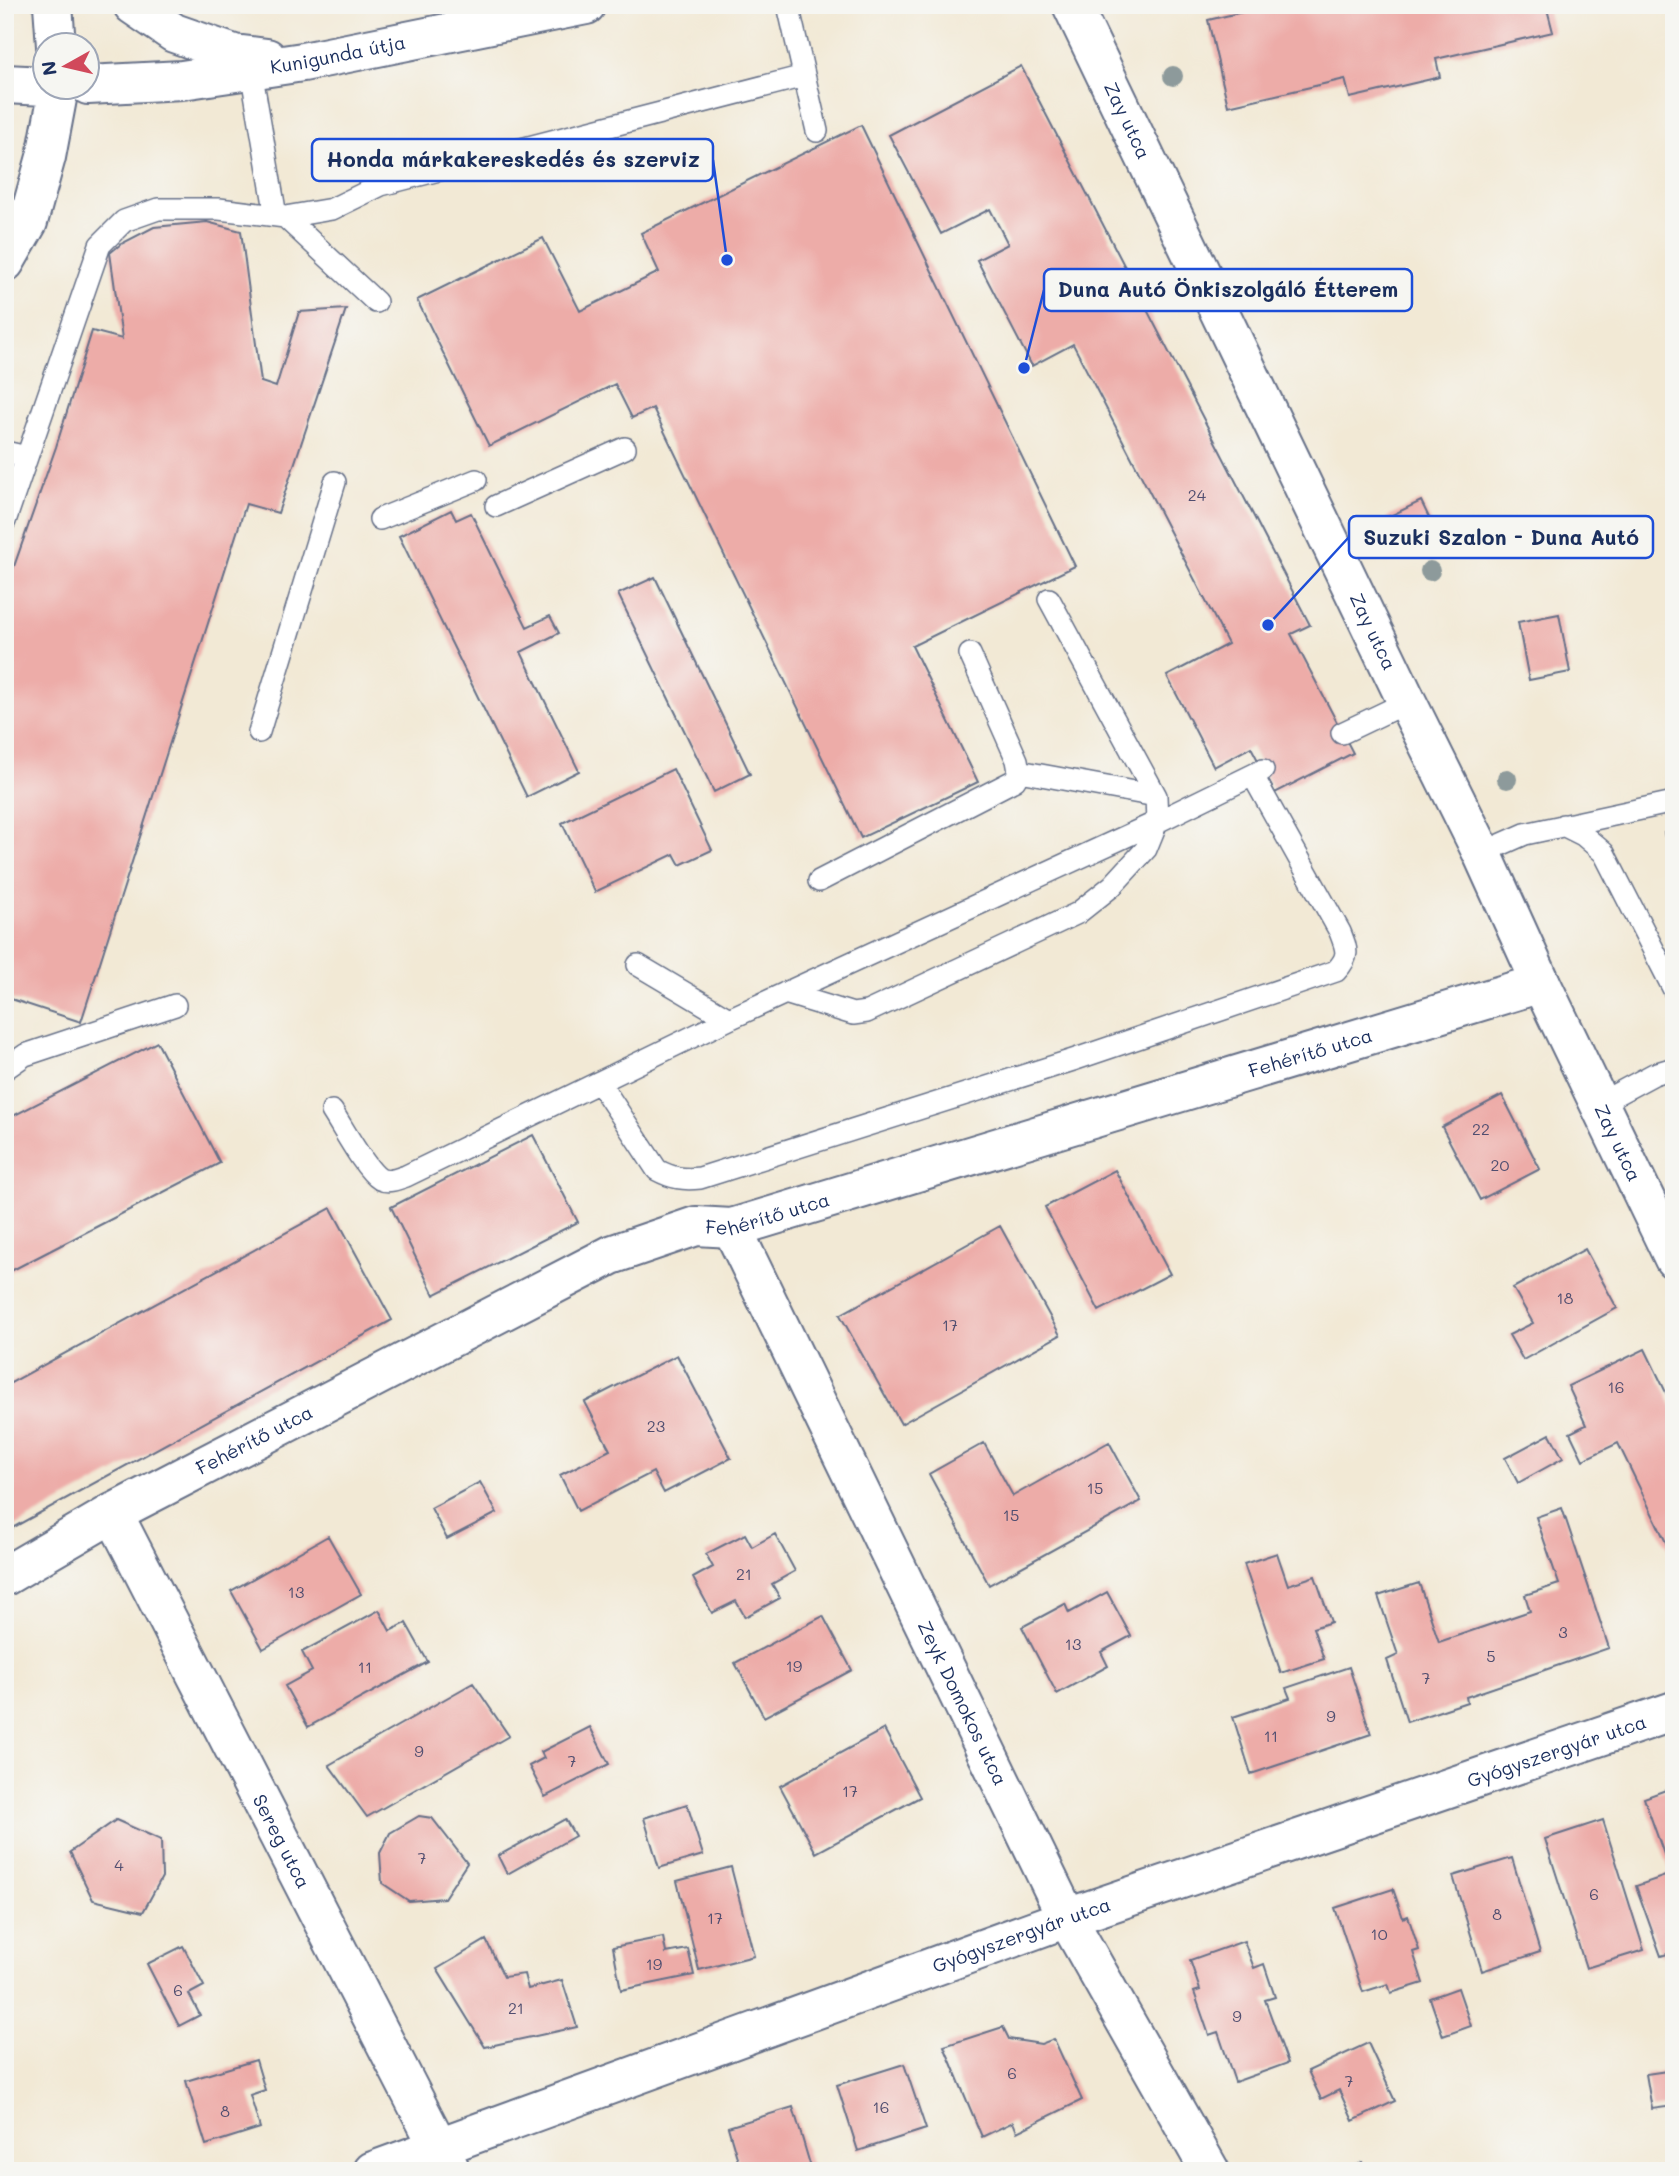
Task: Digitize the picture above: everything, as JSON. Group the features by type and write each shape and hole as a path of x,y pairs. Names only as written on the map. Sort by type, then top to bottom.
{"street":[{"path":"53,5 55,32"},
{"path":"133,5 174,33 234,54 303,62"},
{"name":"Kunigunda útja","path":"102,84 182,80 303,62 586,5"},
{"name":"Zay utca","path":"1072,5 1482,853 1541,983 1674,1259"},
{"path":"5,84 32,85"},
{"path":"5,262 27,222 46,157 56,102"},
{"name":"Fehérítő utca","path":"5,1576 113,1513 611,1255 696,1226 732,1228 1541,983"},
{"name":"Zeyk Domokos utca","path":"732,1228 1067,1918 1210,2171"},
{"name":"Sereg utca","path":"113,1513 445,2159"},
{"name":"Gyógyszergyár utca","path":"373,2171 445,2159 1067,1918 1674,1711"}],"lane":[{"path":"788,5 817,131"},
{"path":"251,70 280,216 376,302"},
{"path":"5,521 100,245 124,221 158,209 219,209 280,216 332,209 381,185 804,76"},
{"path":"496,506 625,448"},
{"path":"5,452 27,457"},
{"path":"380,519 476,480"},
{"path":"259,732 335,482"},
{"path":"785,993 853,1014 867,1012 1077,913 1111,886 1146,849 1157,822 1156,796 1049,598"},
{"path":"819,881 1014,780 1019,771 1017,760 970,654"},
{"path":"1342,733 1407,702"},
{"path":"1019,771 1156,796"},
{"path":"331,1111 371,1170 381,1180 392,1181 406,1176 729,1019 1258,773 1347,949 1344,962 1335,971 1073,1060 700,1178 682,1180 657,1170 600,1082"},
{"path":"1482,853 1525,834 1674,802"},
{"path":"1563,825 1583,835 1604,853 1674,990"},
{"path":"638,965 729,1019"},
{"path":"5,1069 25,1055 175,1005"},
{"path":"1600,1103 1654,1074 1674,1068"}],"building":[{"path":"1273,5 1546,5 1553,32 1436,59 1440,77 1350,98 1345,79 1228,106 1208,20"},
{"path":"1021,66 1310,625 1291,634 1353,753 1275,793 1251,747 1214,767 1167,676 1228,644 1073,344 1032,366 977,260 1008,244 990,209 941,234 889,135"},
{"path":"861,125 1075,566 912,646 978,782 861,838 653,408 632,418 615,384 489,446 417,300 543,238 580,311 659,272 641,233"},
{"path":"207,222 241,231 261,382 276,387 299,312 346,309 278,513 246,504 81,1022 5,997 5,592 56,447 92,331 122,339 110,253 121,244 154,227"},
{"path":"1421,501 1435,530 1399,547 1386,518"},
{"path":"451,510 456,520 471,513 527,627 550,616 559,633 521,652 579,771 527,797 399,536"},
{"path":"655,577 750,774 714,792 618,594"},
{"path":"1559,614 1570,672 1529,680 1518,622"},
{"path":"673,769 712,850 680,865 674,854 595,892 562,823"},
{"path":"1674,831 1674,873 1673,873 1664,833"},
{"path":"157,1042 220,1163 5,1274 5,1120"},
{"path":"1502,1095 1540,1169 1480,1200 1442,1127"},
{"path":"533,1135 578,1222 434,1295 391,1207"},
{"path":"1115,1170 1170,1274 1099,1311 1045,1207"},
{"path":"331,1208 392,1320 5,1532 5,1386"},
{"path":"1000,1226 1060,1335 901,1424 840,1315"},
{"path":"1585,1249 1617,1308 1523,1360 1509,1335 1533,1323 1513,1288"},
{"path":"1645,1349 1674,1409 1674,1559 1618,1443 1583,1460 1570,1433 1586,1425 1568,1386"},
{"path":"677,1355 731,1458 664,1493 653,1472 578,1511 560,1475 610,1450 585,1402"},
{"path":"1550,1434 1563,1458 1518,1483 1505,1458"},
{"path":"1109,1442 1141,1501 989,1585 929,1474 984,1443 1013,1496"},
{"path":"480,1482 497,1513 447,1539 431,1508"},
{"path":"1562,1508 1609,1648 1466,1697 1467,1702 1407,1722 1387,1660 1398,1655 1378,1596 1419,1583 1439,1642 1530,1611 1525,1595 1559,1584 1536,1517"},
{"path":"745,1534 752,1547 775,1534 795,1571 772,1584 780,1598 745,1617 736,1601 712,1613 693,1578 713,1567 706,1554"},
{"path":"328,1536 361,1594 263,1649 231,1591"},
{"path":"1277,1553 1288,1585 1315,1576 1331,1622 1313,1628 1324,1659 1281,1673 1244,1564"},
{"path":"1107,1592 1131,1636 1101,1652 1108,1666 1057,1694 1022,1627 1065,1604 1069,1613"},
{"path":"379,1610 390,1631 406,1623 428,1662 308,1727 285,1686 312,1671 302,1652"},
{"path":"823,1616 852,1670 764,1717 735,1663"},
{"path":"1349,1667 1371,1734 1251,1774 1233,1717 1290,1698 1286,1688"},
{"path":"473,1683 509,1736 367,1817 329,1765"},
{"path":"590,1727 609,1764 545,1797 529,1766 544,1758 541,1752"},
{"path":"884,1729 920,1797 816,1853 780,1786"},
{"path":"1674,1787 1674,1873 1671,1874 1644,1798"},
{"path":"687,1804 703,1855 659,1868 644,1818"},
{"path":"419,1816 432,1818 467,1863 444,1898 409,1901 382,1883 380,1853 390,1833"},
{"path":"565,1819 575,1836 507,1874 498,1856"},
{"path":"116,1820 161,1840 162,1877 143,1912 93,1900 70,1852"},
{"path":"1603,1820 1644,1950 1586,1968 1545,1839"},
{"path":"1512,1858 1540,1952 1482,1971 1453,1876"},
{"path":"731,1867 754,1956 699,1970 677,1881"},
{"path":"1671,1874 1674,1882 1674,1952 1661,1956 1636,1886"},
{"path":"1393,1889 1403,1918 1408,1916 1419,1950 1413,1952 1423,1983 1391,1993 1388,1984 1363,1992 1335,1908"},
{"path":"663,1937 666,1953 688,1949 694,1975 621,1990 613,1947"},
{"path":"486,1940 504,1977 524,1974 528,1989 562,1980 577,2027 485,2047 437,1969"},
{"path":"1244,1941 1254,1968 1264,1964 1275,1997 1265,2000 1288,2063 1235,2082 1218,2032 1209,2035 1194,1992 1200,1990 1190,1960"},
{"path":"183,1946 204,1986 189,1994 200,2015 179,2026 147,1964"},
{"path":"1458,1988 1471,2026 1443,2036 1430,1998"},
{"path":"1003,2027 1009,2039 1041,2044 1054,2039 1082,2100 1017,2132 1013,2122 982,2137 944,2046"},
{"path":"1368,2043 1395,2101 1353,2121 1339,2090 1321,2099 1308,2071"},
{"path":"256,2060 265,2090 250,2095 260,2128 206,2145 186,2081"},
{"path":"904,2064 926,2129 858,2151 837,2085"},
{"path":"1674,2070 1674,2106 1652,2109 1646,2074"},
{"path":"793,2107 812,2171 741,2171 728,2127"},
{"path":"1362,2162 1367,2171 1345,2171"}],"place":[{"name":"Honda márkakereskedés és szerviz","path":"727,260"},
{"name":"Duna Autó Önkiszolgáló Étterem","path":"1024,368"},
{"name":"Suzuki Szalon - Duna Autó","path":"1268,625"}]}
